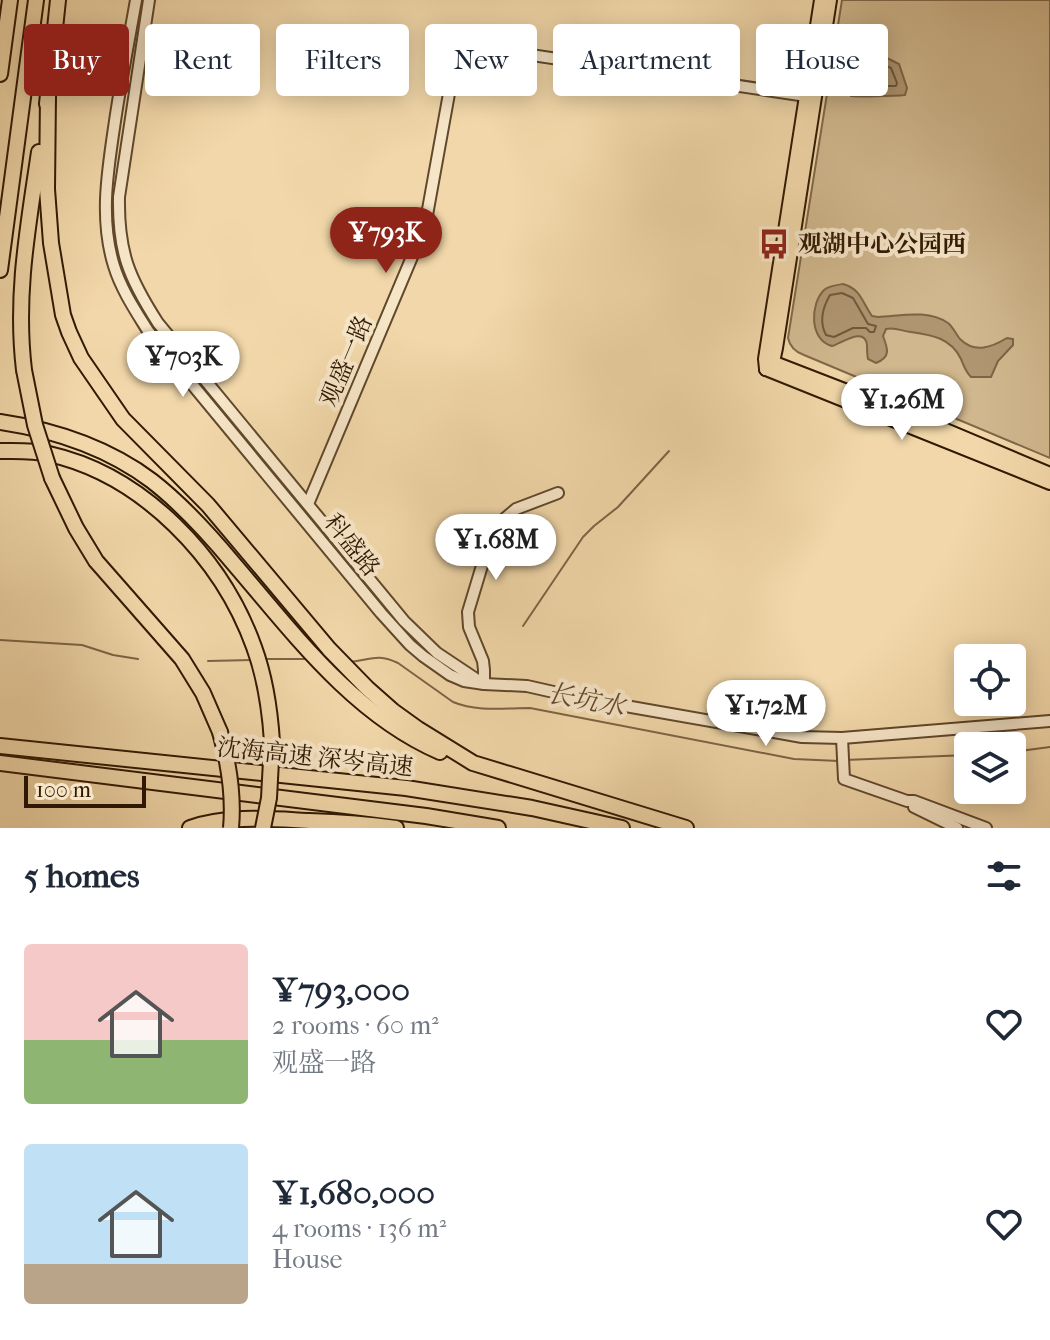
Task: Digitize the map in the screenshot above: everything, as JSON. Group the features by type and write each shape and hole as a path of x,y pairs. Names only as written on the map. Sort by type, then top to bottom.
{"highway":[{"path":"0,74 10,0"},
{"path":"0,270 36,0"},
{"path":"55,24 58,0"},
{"path":"48,96 21,287 21,342 35,425 52,478 71,520 96,561 182,659 203,693 228,758 232,785 231,828"},
{"path":"48,96 47,189 58,293 74,346 107,398 123,419 208,505 350,670 393,711 473,763"},
{"path":"0,422 62,435 102,451 152,481 180,504 210,536 330,672 369,709 398,730 424,745 473,763 686,828"},
{"path":"0,451 24,450 47,454 95,470 156,508 207,561 241,616 263,677 272,742 269,798 263,828"},
{"name":"沈海高速 深岑高速","path":"0,746 406,788 532,808 622,828"},
{"name":"沈海高速 深岑高速","path":"0,763 426,816 498,828"},
{"path":"190,828 219,821 270,819 396,828"}],"main road":[{"path":"818,24 821,0"},
{"path":"825,24 830,0"},
{"path":"768,363 810,96"},
{"path":"768,363 922,420 1050,474"},
{"path":"768,363 1050,483"}],"street":[{"name":"科盛路","path":"136,0 105,199 109,247 114,269 125,292 148,331 398,632 423,656 450,675 484,684"},
{"name":"科盛路","path":"149,0 119,197 120,233 126,265 136,286 158,323 414,632 437,653 484,684"},
{"name":"观盛一路","path":"308,504 425,226 458,44 756,88"},
{"path":"558,493 516,509 503,520 487,549 468,612 469,627 483,661 484,684 527,686 802,737 842,738 1050,721"},
{"path":"842,738 844,779 986,828"},
{"path":"907,801 957,828"}],"shaded area":[{"path":"842,0 1050,0 1050,458 801,354 790,344 788,338 827,96 888,96 888,24 838,24"}],"water":[{"path":"888,58 899,64 907,88 905,95 888,96"},
{"path":"843,284 857,293 872,316 931,316 948,323 966,344 978,348 1007,338 1013,339 1013,345 998,361 991,377 971,377 957,352 946,342 926,335 886,329 883,336 886,355 876,363 868,359 867,345 862,337 852,337 832,346 819,337 814,312 819,296 828,288"}],"waterway":[{"path":"523,626 583,537 618,507 669,451"},
{"name":"长坑水","path":"0,640 82,645 138,659"},
{"name":"长坑水","path":"350,662 374,658 391,660 453,702 472,707 530,708 794,759 839,761"},
{"name":"长坑水","path":"266,659 308,659"},
{"name":"长坑水","path":"208,661 252,660"},
{"name":"长坑水","path":"1026,750 1050,747"},
{"name":"长坑水","path":"845,760 954,756"}],"place":[{"name":"观湖中心公园西","path":"774,244"}]}
